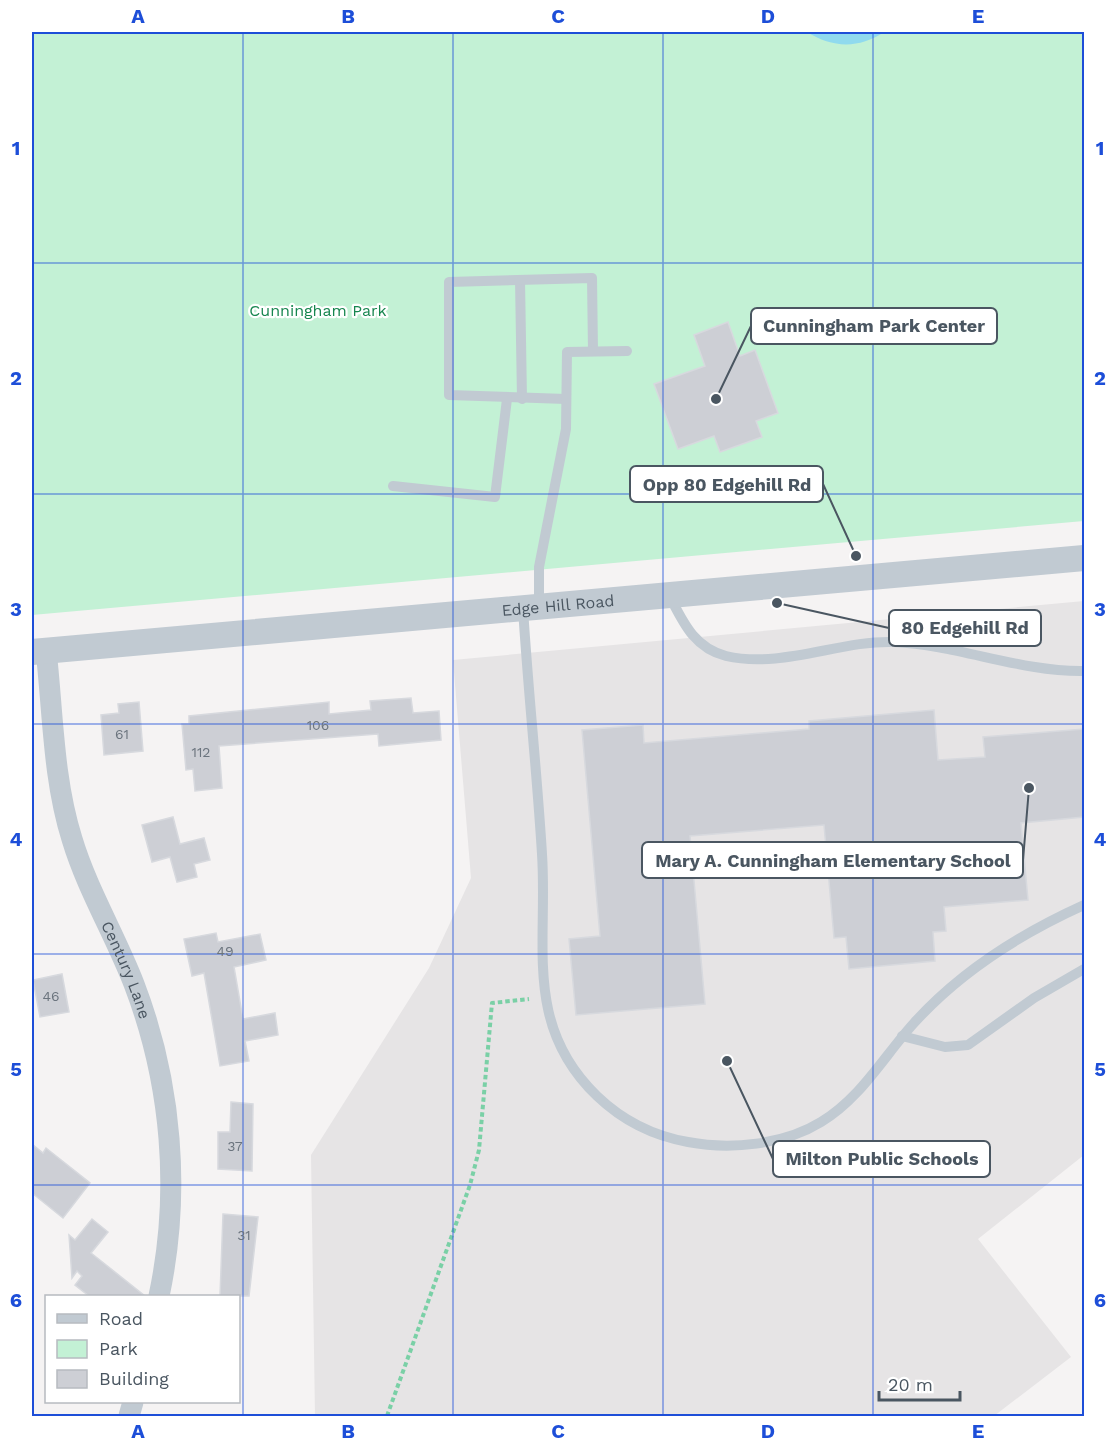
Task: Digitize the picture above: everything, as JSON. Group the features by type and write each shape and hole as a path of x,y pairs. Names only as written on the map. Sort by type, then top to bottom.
{"street":[{"name":"Edge Hill Road","path":"39,651 1084,558"},
{"name":"Century Lane","path":"39,651 64,811 80,864 123,957 144,1010 164,1097 169,1140 170,1206 159,1295"}],"lane":[{"path":"566,399 507,399 449,395 449,282 592,278 593,351"},
{"path":"520,280 522,399"},
{"path":"627,351 567,352 564,442 531,607 542,855 544,997 554,1034 562,1052 586,1085 618,1113 636,1125 673,1139 694,1143 755,1143 791,1135 820,1123 859,1090 902,1036 932,1005 989,958 1084,905"},
{"path":"393,486 495,497 507,399"},
{"path":"669,595 690,634 701,644 724,655 750,659 783,657 891,642 930,645 1046,669 1084,671"},
{"path":"902,1036 945,1047 957,1048 968,1045 1034,998 1084,969"}],"path":[{"path":"387,1416 472,1176 479,1150 492,1003 544,997"}],"shaded area":[{"path":"1084,601 1084,1155 978,1239 1071,1357 994,1416 315,1416 311,1155 429,968 471,878 453,660"}],"green space":[{"name":"Cunningham Park","path":"32,32 1084,32 1084,521 32,615"}],"water":[{"path":"807,32 884,32 875,38 855,44 836,44"}],"building":[{"path":"728,322 740,356 755,350 778,413 756,421 762,437 720,452 714,436 678,449 654,384 705,366 694,335"},
{"path":"411,698 413,713 439,711 441,740 379,746 378,734 219,746 222,788 195,791 193,769 186,770 182,724 189,724 189,716 329,702 329,714 371,710 370,701"},
{"path":"139,702 143,751 104,755 101,715 119,713 118,704"},
{"path":"934,710 938,760 985,757 983,737 1084,729 1084,817 1021,823 1028,900 944,907 946,931 933,932 935,961 849,969 846,937 834,938 824,825 690,836 705,1004 576,1015 569,939 600,936 582,730 643,725 644,743 809,729 809,721"},
{"path":"173,817 180,844 204,838 210,860 194,864 197,877 177,882 170,857 152,862 142,825"},
{"path":"216,933 218,942 260,934 266,960 234,967 243,1019 275,1013 278,1035 245,1041 249,1061 220,1066 204,973 192,976 184,939"},
{"path":"62,974 69,1012 40,1017 33,980"},
{"path":"231,1102 253,1104 252,1171 218,1169 218,1132 230,1132"},
{"path":"32,1144 43,1153 46,1148 90,1183 63,1218 32,1193"},
{"path":"223,1214 258,1217 249,1296 220,1295"},
{"path":"92,1219 108,1232 91,1253 144,1295 88,1295 75,1285 82,1276 77,1271 72,1278 69,1235 75,1240"}],"place":[{"name":"Cunningham Park Center","path":"716,399"},
{"name":"Opp 80 Edgehill Rd","path":"856,556"},
{"name":"80 Edgehill Rd","path":"777,603"},
{"name":"Mary A. Cunningham Elementary School","path":"1029,788"},
{"name":"Milton Public Schools","path":"727,1061"}]}
